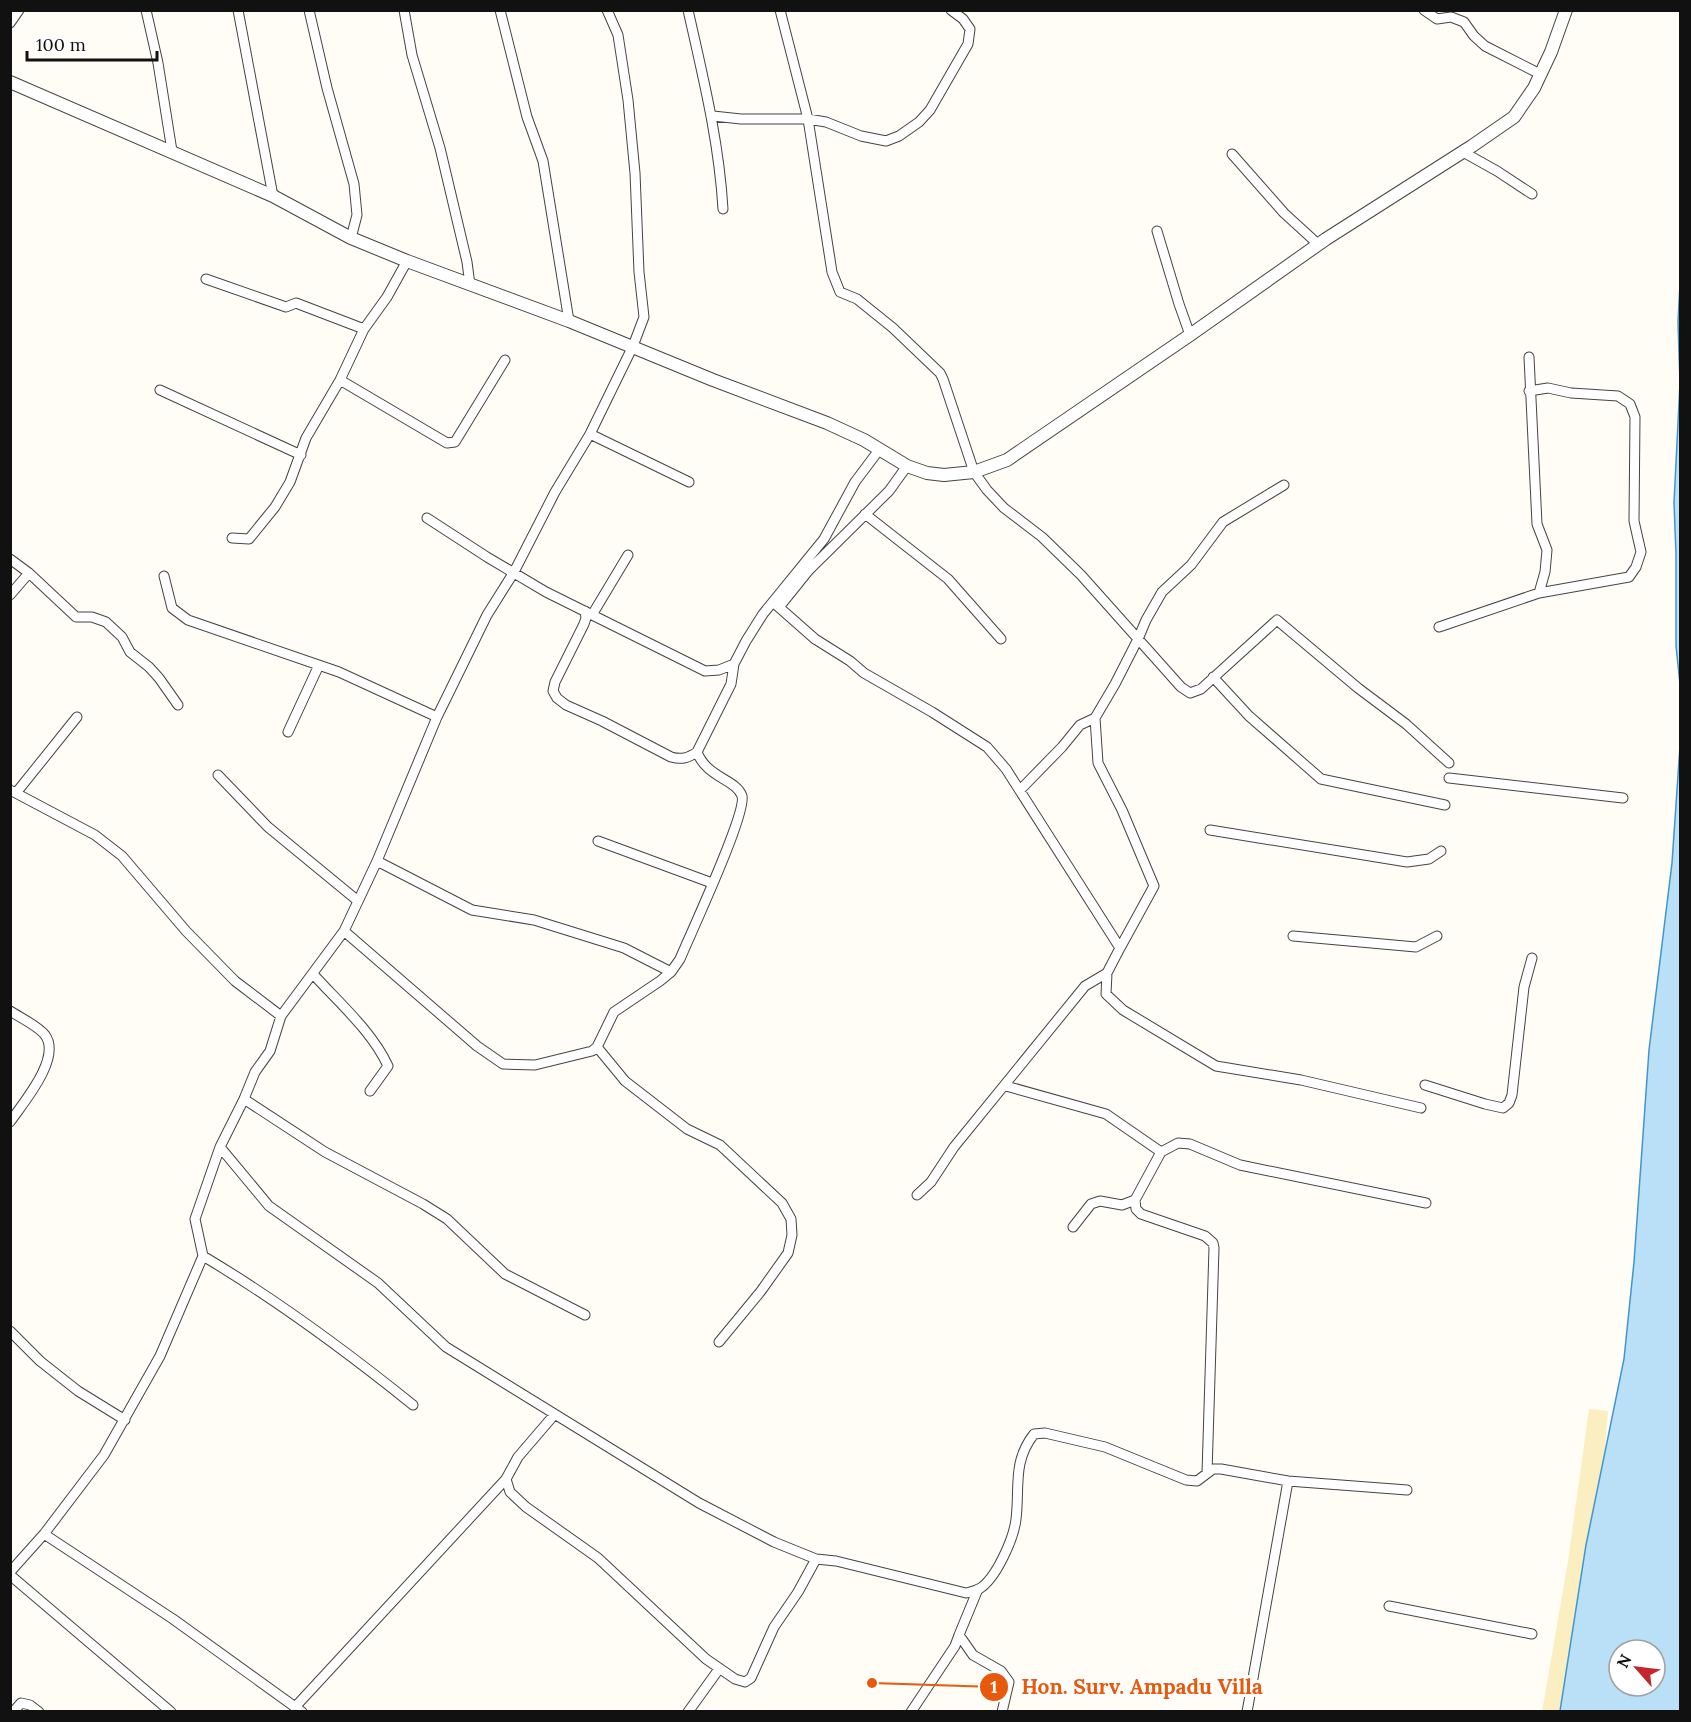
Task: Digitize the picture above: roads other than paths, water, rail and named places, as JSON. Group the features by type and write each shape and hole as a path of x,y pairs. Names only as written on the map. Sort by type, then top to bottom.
{"street":[{"path":"10,23 19,10"},
{"path":"146,10 158,63 172,151"},
{"path":"238,10 273,196"},
{"path":"309,10 327,88 354,184 357,215 351,238"},
{"path":"405,10 412,55 440,148 467,262 470,285"},
{"path":"500,10 527,117 543,161 569,321"},
{"path":"171,1712 10,1573 44,1534 104,1455 160,1356 203,1256 195,1218 220,1147 255,1072 270,1051 281,1016 344,931 377,861 437,717 487,615 514,572 555,492 590,434 633,346 644,317 635,173 628,100 618,35 607,10"},
{"path":"688,10 713,116 721,172 723,209"},
{"path":"780,10 808,119 831,272 840,291 857,299 893,328 940,373 944,379 974,472 1004,508 1042,537 1081,575 1182,687 1190,693 1201,689 1277,620 1358,688 1406,724 1449,763"},
{"path":"713,116 741,119 808,119 826,122 861,136 886,141 899,136 919,122 930,110 968,44 970,29 963,19 951,10"},
{"path":"1424,10 1437,19 1451,17 1464,22 1485,46 1540,74"},
{"path":"10,82 273,196 351,238 827,423 864,440 907,466 927,473 944,475 974,472 1007,460 1318,244 1514,117 1534,88 1551,52 1566,10"},
{"path":"1462,152 1532,194"},
{"path":"1232,154 1284,213 1318,244"},
{"path":"1157,231 1190,335"},
{"path":"232,538 249,539 275,507 290,482 306,438 340,380 364,329 387,297 407,261"},
{"path":"206,279 286,307 296,303 364,329"},
{"path":"1529,357 1537,524 1546,550 1545,572 1539,593"},
{"path":"340,380 447,443 455,442 505,360"},
{"path":"1438,627 1539,593 1629,577 1636,567 1641,552 1634,521 1635,417 1630,404 1618,396 1571,393 1548,388 1529,391"},
{"path":"160,390 301,455"},
{"path":"590,434 689,482"},
{"path":"776,604 824,539 855,482 879,450"},
{"path":"628,555 588,613 555,682 553,691 557,698 566,705 671,757 689,758 698,752 731,684 734,664 752,632 809,570 889,491 907,466"},
{"path":"1284,485 1223,522 1191,566 1162,592 1095,718 1098,763 1122,810 1154,886 1107,973 1106,994 1123,1010 1216,1066 1301,1080 1421,1108"},
{"path":"864,514 948,579 1000,639"},
{"path":"427,518 546,592 705,671 719,670 734,664"},
{"path":"10,559 29,573 76,617 92,617 106,622 122,637 130,652 159,678 178,705"},
{"path":"10,595 29,573"},
{"path":"164,576 172,608 188,620 339,672 437,717"},
{"path":"776,604 815,639 850,661 864,674 932,712 987,747 1020,790 1120,948"},
{"path":"288,732 319,665"},
{"path":"1214,677 1249,716 1321,779 1445,805"},
{"path":"77,717 13,792 95,835 122,856 186,932 234,981 281,1016"},
{"path":"1020,790 1080,725 1095,718"},
{"path":"344,931 477,1047 503,1064 535,1065 592,1051 597,1047 614,1012 671,972 680,959 730,844 742,806 742,797 731,784 713,774 702,763 698,752"},
{"path":"218,775 268,827 358,901"},
{"path":"1449,778 1623,798"},
{"path":"1210,830 1407,862 1429,859 1441,852"},
{"path":"598,841 712,883"},
{"path":"377,861 472,910 546,924 624,948 671,972"},
{"path":"1293,936 1416,947 1437,936"},
{"path":"1425,1085 1485,1104 1503,1108 1509,1104 1512,1095 1524,987 1532,958"},
{"path":"917,1195 931,1182 954,1147 1006,1086 1085,986 1107,973"},
{"path":"313,974 357,1023 382,1054 388,1066 370,1091"},
{"path":"10,1011 45,1034 50,1046 48,1064 10,1122"},
{"path":"597,1047 625,1081 687,1129 720,1145 782,1203 791,1219 792,1235 788,1253 761,1291 719,1342"},
{"path":"1006,1086 1106,1114 1161,1152"},
{"path":"244,1099 326,1152 447,1219 505,1274 585,1316"},
{"path":"1207,1473 1213,1243 1205,1236 1141,1214 1136,1209 1135,1200 1161,1152 1178,1143 1190,1143 1240,1165 1426,1203"},
{"path":"220,1147 269,1206 378,1283 446,1347 699,1503 774,1542 816,1559 836,1561 966,1593 978,1589 989,1581 1007,1546 1016,1520 1017,1473 1027,1443 1034,1434 1045,1433 1105,1447 1186,1480 1197,1481 1213,1469 1221,1469 1288,1481 1407,1490"},
{"path":"1073,1227 1091,1204 1100,1201 1122,1205 1135,1200"},
{"path":"203,1256 242,1279 351,1355 413,1405"},
{"path":"10,1331 40,1362 78,1391 125,1420"},
{"path":"44,1534 173,1619 299,1709 506,1479 518,1457 554,1415"},
{"path":"506,1479 510,1492 526,1507 598,1558 706,1659 735,1680 745,1682 751,1678 774,1627 798,1592 816,1559"},
{"path":"1247,1712 1288,1481"},
{"path":"911,1712 955,1646 978,1589"},
{"path":"1389,1606 1532,1634"},
{"path":"959,1635 973,1655 1001,1671 1009,1682 1002,1712"},
{"path":"688,1712 719,1669"},
{"path":"13,1712 21,1703 30,1705 39,1712"}],"water":[{"path":"1680,284 1680,383 1678,322"},
{"path":"1680,383 1680,684 1676,646 1674,503"},
{"path":"1680,746 1680,1711 1560,1711 1586,1545 1624,1359 1634,1262 1649,1050 1672,863"}],"place":[{"name":"Hon. Surv. Ampadu Villa","path":"872,1683"}]}
